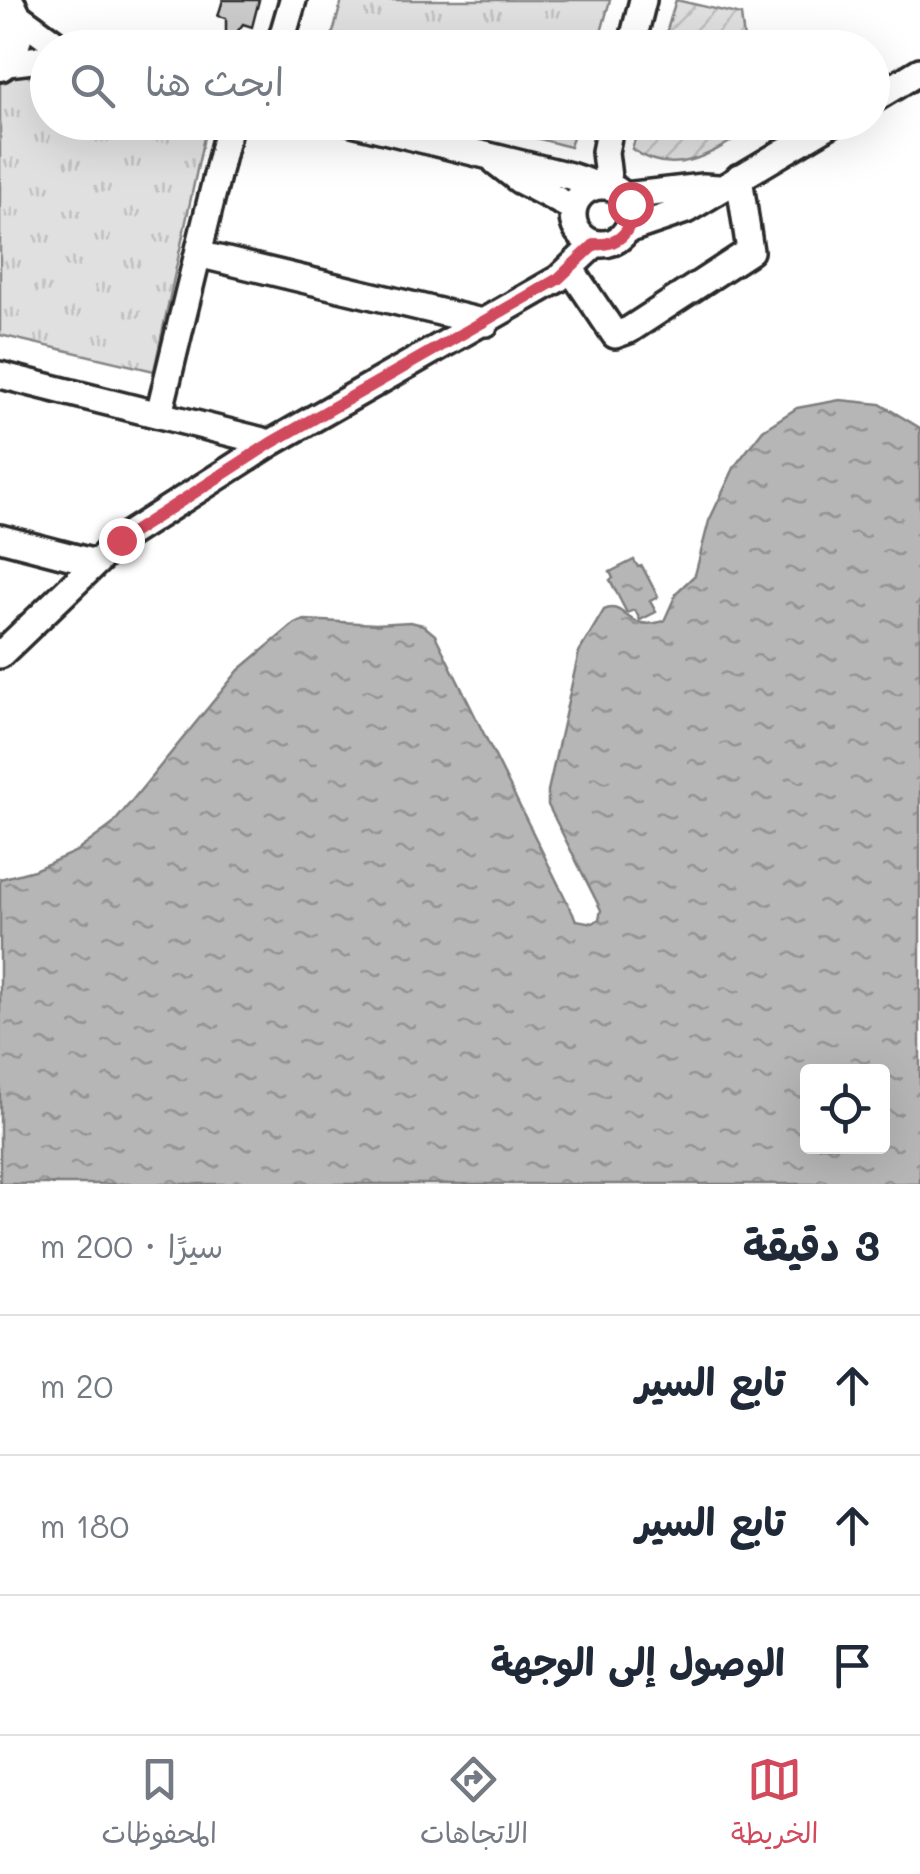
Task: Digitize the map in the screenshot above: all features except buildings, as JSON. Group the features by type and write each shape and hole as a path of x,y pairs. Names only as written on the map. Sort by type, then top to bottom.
{"main road":[{"path":"0,64 16,40 9,4"}],"street":[{"path":"284,30 293,0"},
{"path":"636,30 644,0"},
{"path":"9,4 40,30"},
{"path":"0,64 30,60"},
{"path":"890,89 920,71"},
{"path":"159,414 226,140"},
{"path":"424,140 611,189"},
{"path":"608,140 611,189 632,213 627,230"},
{"path":"0,655 121,540 271,443 532,295 595,244 613,242 627,230 686,210 803,140"},
{"path":"488,156 574,217 580,234 595,244"},
{"path":"532,295 567,248 583,192 729,183"},
{"path":"570,268 615,334 630,330 750,251 729,183"},
{"path":"198,254 486,323"},
{"path":"0,374 271,443"},
{"path":"0,538 96,563"}],"green space":[{"path":"342,0 610,0 602,30 334,30"},
{"path":"676,0 741,15 743,30 667,30"},
{"path":"8,72 30,77 30,140 203,140 154,371 0,335 0,76"},
{"path":"543,140 572,140 570,147"},
{"path":"635,140 733,140 683,162 649,159 632,149"}],"water":[{"path":"840,400 880,404 920,428 920,1184 0,1184 0,879 34,870 77,851 112,825 239,670 295,623 410,622 423,625 435,635 576,920 593,923 599,919 601,910 548,805 579,652 604,610 617,609 641,623 664,621 677,592 695,575 709,521 735,466 763,430 797,408"},
{"path":"634,560 638,567 642,566 658,597 650,601 656,612 640,620 635,610 627,613 610,580 610,572"}],"route":[{"path":"121,540 271,443 558,279 595,244 621,237 631,222 630,204"}]}
